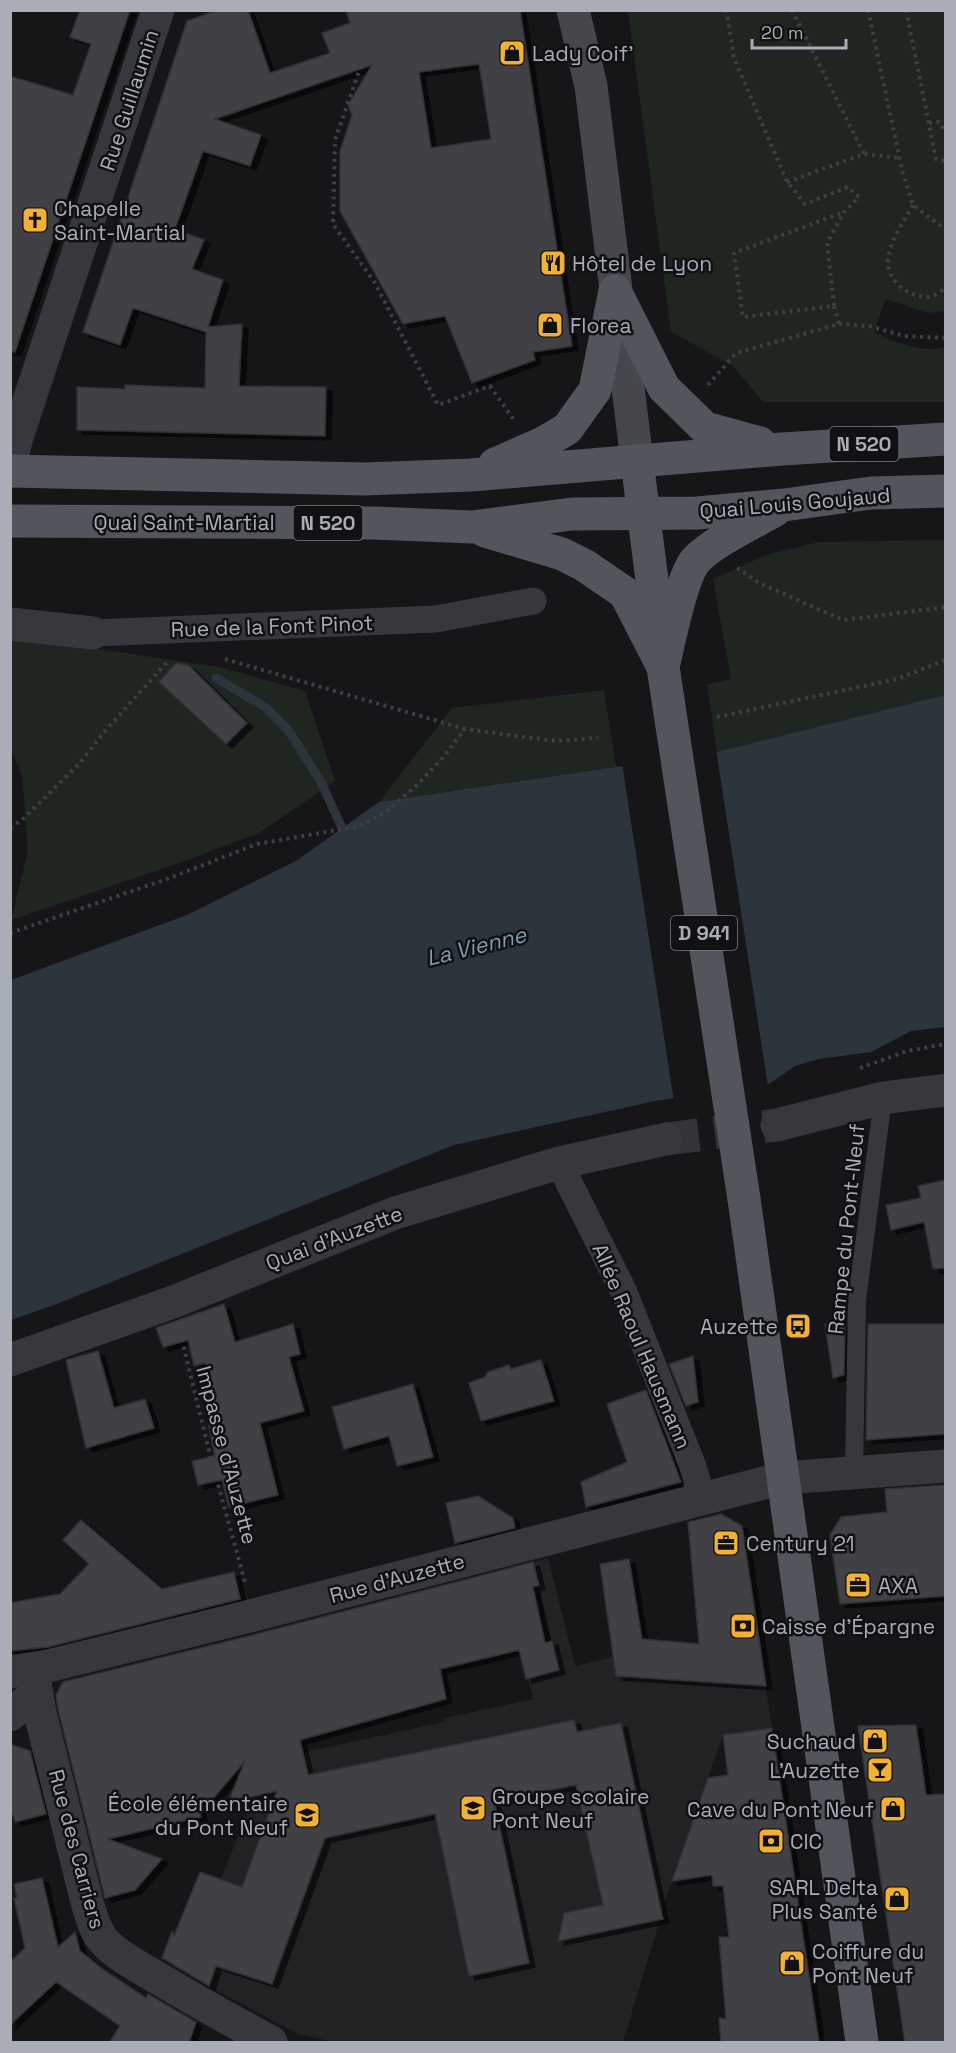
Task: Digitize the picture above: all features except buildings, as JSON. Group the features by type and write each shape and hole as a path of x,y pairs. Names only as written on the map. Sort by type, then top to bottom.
{"main road":[{"path":"573,10 591,86 637,461"},
{"path":"591,86 593,10"},
{"path":"615,291 664,388 705,428 782,449"},
{"path":"471,475 543,443 567,429 596,390 615,291"},
{"name":"N 520","path":"10,471 364,479 471,475 782,449 945,439"},
{"name":"D 941","path":"637,461 663,667 744,1199 862,2043"},
{"name":"Quai Louis Goujaud","path":"644,514 697,513 871,494 945,491"},
{"path":"663,667 681,593 694,562 709,549 784,505"},
{"name":"Quai Saint-Martial","path":"10,521 374,523 472,527 572,514 644,514"},
{"path":"472,527 562,554 584,565 625,593 663,667"}],"street":[{"name":"Rue Guillaumin","path":"10,464 16,437 158,10"},
{"name":"Rue de la Font Pinot","path":"10,624 93,633 436,619 533,601"},
{"path":"777,1125 883,1098 945,1090"},
{"name":"Quai d'Auzette","path":"10,1360 173,1302 395,1213 559,1163 666,1139"},
{"name":"Allée Raoul Hausmann","path":"559,1163 623,1290 692,1464 697,1479 697,1500"},
{"name":"Rue d'Auzette","path":"27,1678 254,1615 783,1478 945,1466"},
{"path":"10,1715 27,1678"},
{"name":"Rue des Carriers","path":"27,1678 87,1902 94,1925 101,1938 110,1948 126,1959 271,2043"}],"lane":[{"name":"Rampe du Pont-Neuf","path":"854,1473 857,1300 883,1098"}],"path":[{"path":"399,10 360,68 335,140 333,224 375,283 438,405 490,386 520,429"},
{"path":"725,10 734,58 786,182 805,204 848,187 859,197 844,212 826,243 834,306 839,324"},
{"path":"792,10 864,154"},
{"path":"868,10 899,158 914,205 945,230"},
{"path":"906,10 936,159 945,161"},
{"path":"929,123 939,122 945,133"},
{"path":"786,182 864,154 899,158"},
{"path":"914,205 894,237 887,263 892,278 910,294 931,297 945,288"},
{"path":"834,306 743,317 734,253 844,212"},
{"path":"705,389 736,353 839,324 869,326 904,336 945,338"},
{"path":"735,567 759,583 843,620 945,607"},
{"path":"945,628 945,637"},
{"path":"218,657 465,729 555,741 598,738"},
{"path":"10,828 22,820 79,764 105,731 169,660"},
{"path":"717,717 897,679 945,660"},
{"path":"10,933 167,879 257,844 360,826 388,810 415,788 465,729"},
{"name":"Impasse d'Auzette","path":"173,1302 210,1455 254,1615"}],"shaded area":[{"path":"628,11 945,11 945,311 928,313 886,299 874,332 890,340 918,348 945,347 945,402 763,402 733,366 671,332"},
{"path":"945,540 945,695 717,752 707,684 731,679 713,579 766,555 819,542"},
{"path":"11,639 52,642 219,667 305,691 335,781 259,833 171,866 11,920 28,851 22,775 11,750"},
{"path":"604,690 616,767 379,802 452,708"},
{"name":"Groupe scolaire Pont Neuf","path":"548,1558 575,1666 613,1657 616,1676 746,1685 765,1683 772,1728 723,1735 668,1893 623,2042 334,2042 298,2034 184,1973 268,1760 443,1722 445,1718 533,1699 528,1678 559,1670 533,1562"}],"water":[{"name":"La Vienne","path":"945,695 945,1027 911,1031 871,1052 819,1059 795,1066 769,1084 655,1101 454,1145 54,1305 11,1320 11,980 187,915 296,861 379,802 717,752"}],"pier":[{"path":"716,749 768,1087 674,1102 622,763"}],"waterway":[{"path":"216,678 265,707 289,731 321,782 347,839"}],"tunnel":[{"path":"666,1139 777,1125"}],"place":[{"name":"Lady Coif'","path":"512,53"},
{"name":"Chapelle Saint-Martial","path":"35,220"},
{"name":"Hôtel de Lyon","path":"553,263"},
{"name":"Florea","path":"550,325"},
{"name":"Auzette","path":"798,1326"},
{"name":"Century 21","path":"726,1543"},
{"name":"AXA","path":"858,1585"},
{"name":"Caisse d'Épargne","path":"743,1626"},
{"name":"Suchaud","path":"875,1741"},
{"name":"L'Auzette","path":"880,1770"},
{"name":"Groupe scolaire Pont Neuf","path":"473,1808"},
{"name":"Cave du Pont Neuf","path":"893,1809"},
{"name":"École élémentaire du Pont Neuf","path":"307,1815"},
{"name":"CIC","path":"771,1841"},
{"name":"SARL Delta Plus Santé","path":"897,1899"},
{"name":"Coiffure du Pont Neuf","path":"792,1963"}]}
